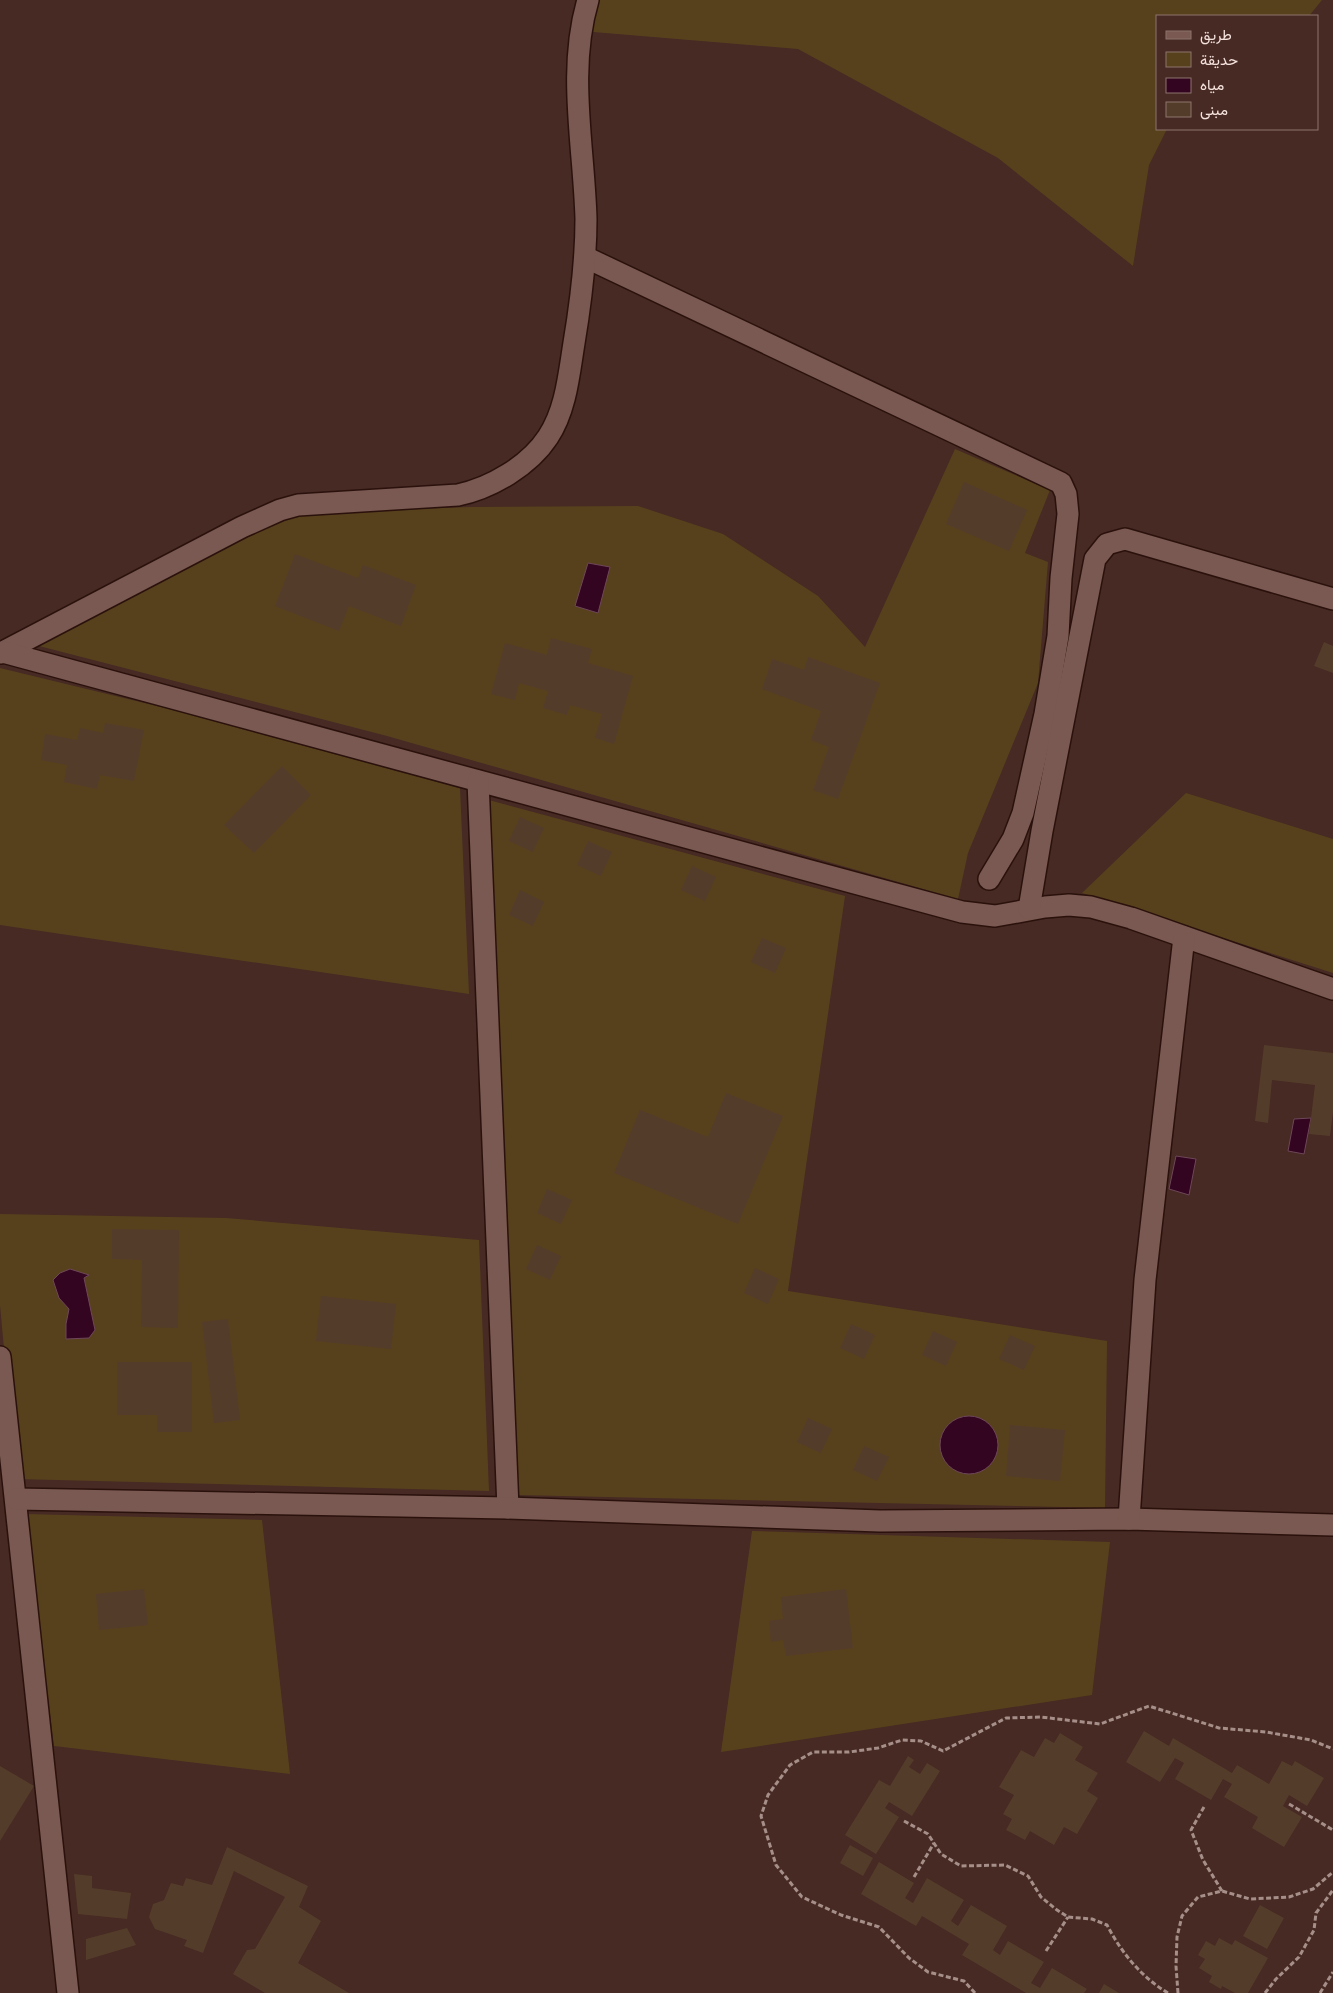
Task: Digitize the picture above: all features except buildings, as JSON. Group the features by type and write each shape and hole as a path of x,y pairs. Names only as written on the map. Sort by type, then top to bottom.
{"street":[{"path":"2,653 242,527 280,510 298,505 458,495 476,491 495,484 538,449 548,438 560,412 573,349 585,257 586,218 577,67 588,0"},
{"path":"585,257 1061,483 1066,494 1068,514 1061,578 1058,636 1045,714 1023,812 1013,839 989,879"},
{"path":"1029,909 1042,831 1095,559 1107,544 1126,539 1333,599"},
{"path":"2,653 962,912 995,916 1029,909 1069,905 1091,907 1131,918 1333,989"},
{"path":"478,781 508,1508"},
{"path":"1129,1518 1146,1280 1184,937"},
{"path":"0,1357 68,1993"},
{"path":"16,1499 508,1508 880,1521 1129,1518 1333,1526"}],"path":[{"path":"975,1993 964,1981 928,1972 909,1958 878,1927 841,1915 802,1897 786,1878 776,1865 761,1816 768,1795 790,1765 813,1752 849,1752 878,1748 902,1740 920,1741 943,1751 1006,1718 1041,1717 1100,1724 1149,1706 1219,1728 1266,1732 1311,1740 1333,1749"},
{"path":"1289,1804 1333,1830"},
{"path":"1204,1807 1191,1830 1202,1860 1222,1892"},
{"path":"904,1821 928,1834 941,1854 961,1866 1005,1865 1028,1876 1041,1898 1068,1916 1092,1919 1107,1925 1119,1947 1132,1962 1157,1986 1168,1993"},
{"path":"914,1877 934,1842"},
{"path":"1178,1993 1176,1966 1177,1937 1182,1916 1198,1897 1222,1892 1250,1899 1290,1897 1314,1889 1333,1872"},
{"path":"1265,1993 1299,1956 1314,1930 1316,1913 1333,1890"},
{"path":"1046,1951 1068,1916"},
{"path":"1320,1993 1333,1972"}],"green space":[{"path":"591,0 1322,0 1310,15 1156,15 1156,130 1166,130 1149,165 1133,266 998,158 798,49 581,31"},
{"path":"955,449 1050,490 1025,553 1048,562 1038,683 968,853 958,899 387,736 39,646 286,513 471,507 638,506 723,534 818,596 865,647"},
{"path":"0,668 165,708 460,788 469,994 0,925"},
{"path":"1186,793 1333,839 1333,973 1082,893"},
{"path":"485,799 845,896 788,1291 1107,1341 1105,1508 517,1495"},
{"path":"0,1214 226,1218 479,1240 489,1491 16,1479 0,1305"},
{"path":"25,1514 262,1520 290,1774 54,1746"},
{"path":"752,1531 1110,1542 1092,1695 721,1752"}],"water":[{"path":"588,563 610,567 598,613 575,606"},
{"path":"1311,1118 1304,1154 1288,1151 1294,1119"},
{"path":"1176,1156 1196,1159 1189,1195 1169,1189"},
{"path":"70,1269 89,1275 84,1278 95,1330 89,1338 66,1339 69,1309 59,1298 53,1280 60,1273"},
{"path":"963,1416 975,1416 990,1424 998,1439 998,1451 990,1466 975,1474 963,1474 948,1466 940,1451 940,1439 948,1424"}]}
